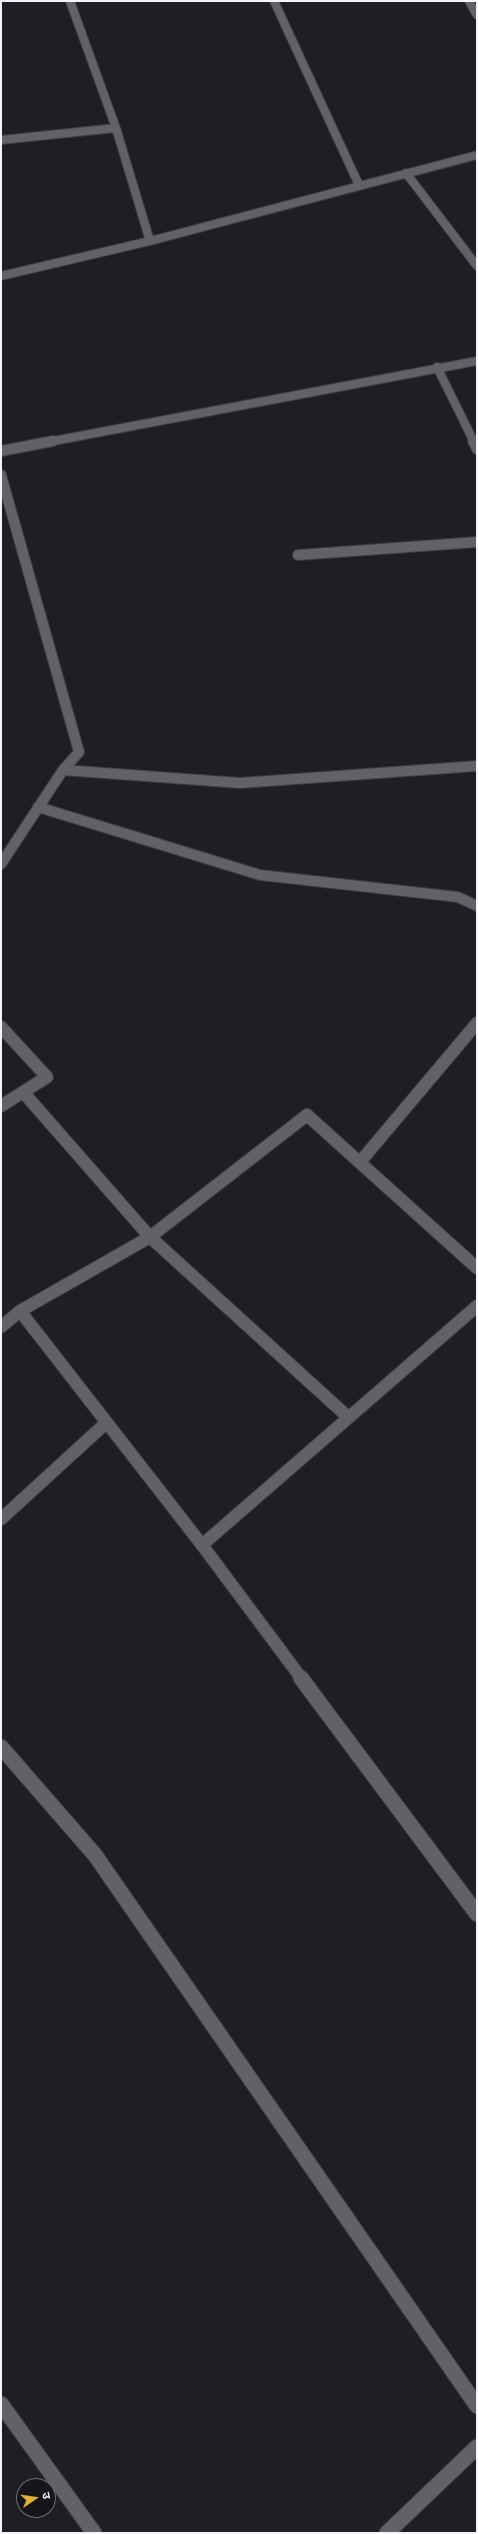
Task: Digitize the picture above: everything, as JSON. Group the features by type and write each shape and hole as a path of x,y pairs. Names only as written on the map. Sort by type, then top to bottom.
{"street":[{"path":"70,1 116,128 150,241"},
{"path":"274,1 359,186"},
{"path":"469,1 477,15"},
{"path":"1,140 116,128"},
{"path":"1,276 150,241 477,155"},
{"path":"406,173 477,266"},
{"path":"1,451 436,367 477,361"},
{"path":"436,367 476,446"},
{"path":"1,475 79,752 63,770 1,864"},
{"path":"298,555 477,542"},
{"path":"63,770 240,783 477,766"},
{"path":"38,807 260,875 458,897 477,906"},
{"path":"360,1162 477,1023"},
{"path":"1,1027 47,1077 1,1106"},
{"path":"23,1092 150,1237 348,1417"},
{"path":"1,1327 20,1311 150,1237 307,1115 477,1268"},
{"path":"202,1545 477,1306"},
{"path":"20,1311 202,1545 476,1906"},
{"path":"1,1519 106,1423"},
{"path":"1,1747 95,1855 477,2406"},
{"path":"1,2404 94,2533"},
{"path":"387,2533 477,2447"}]}
